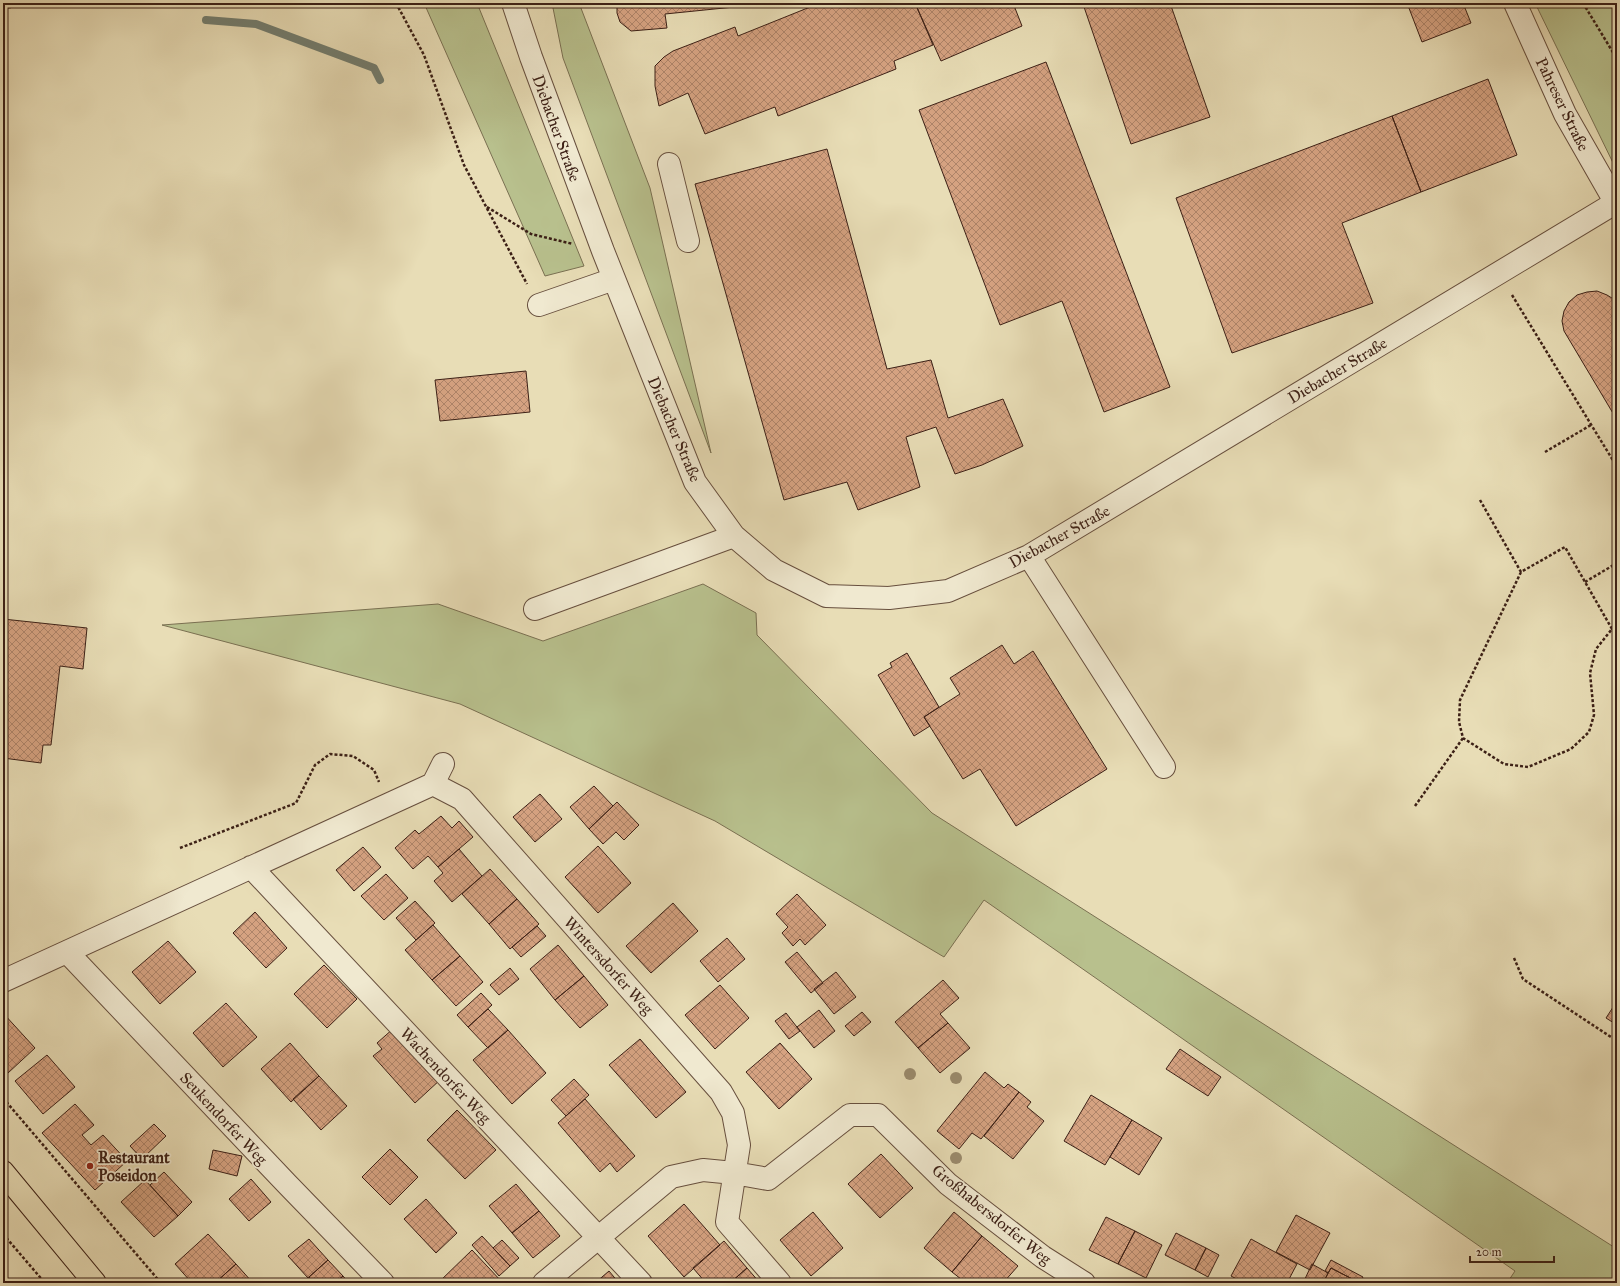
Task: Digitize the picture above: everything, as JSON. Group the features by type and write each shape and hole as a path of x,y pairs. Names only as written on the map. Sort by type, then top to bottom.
{"main road":[{"path":"6,1181 95,1283"}],"street":[{"name":"Diebacher Straße","path":"513,3 603,251 695,482 734,536 774,570 826,596 889,598 948,591 1029,556 1498,273 1616,204"},
{"name":"Pahreser Straße","path":"1515,3 1565,114 1616,204"},
{"path":"669,164 688,242"},
{"path":"539,305 614,279"},
{"path":"535,609 734,536"},
{"path":"1029,556 1164,767"},
{"path":"3,981 434,784 443,764"},
{"name":"Wintersdorfer Weg","path":"434,784 462,799 721,1092 733,1113 739,1145 727,1222 780,1283"},
{"name":"Wachendorfer Weg","path":"251,867 641,1283"},
{"name":"Seukendorfer Weg","path":"67,952 286,1184 384,1283"},
{"name":"Großhabersdorfer Weg","path":"544,1283 671,1177 703,1170 734,1173 768,1179 850,1115 878,1115 948,1184 1043,1257 1084,1283"}],"path":[{"path":"3,8 42,3"},
{"path":"396,3 424,55 464,165 539,305"},
{"path":"1583,3 1617,58"},
{"path":"486,206 532,234 603,251"},
{"path":"1498,273 1617,467"},
{"path":"1545,452 1591,425"},
{"path":"1480,500 1521,572"},
{"path":"1415,806 1462,738 1459,722 1460,700 1521,572 1565,547 1612,629"},
{"path":"1585,582 1617,563"},
{"path":"1462,738 1504,764 1528,767 1571,749 1589,732 1594,715 1590,673 1596,649 1612,629 1617,626"},
{"path":"180,848 296,803 315,765 330,754 353,756 374,770 389,804"},
{"path":"1514,958 1522,978 1617,1041"},
{"path":"3,1098 161,1283"},
{"path":"3,1234 45,1283"}],"green space":[{"path":"424,3 477,3 584,266 545,276"},
{"path":"552,3 579,3 650,188 711,453 563,58"},
{"path":"1536,3 1617,3 1617,171 1537,7"},
{"path":"703,584 756,613 757,635 932,813 1617,1249 1617,1283 1507,1283 1515,1271 984,900 944,957 715,821 460,704 162,625 438,604 543,641"}],"building":[{"path":"617,3 754,3 754,5 665,14 667,28 631,31 620,22 617,13"},
{"path":"820,3 915,3 933,45 894,61 896,69 778,116 775,107 705,134 688,93 659,106 655,86 655,66 673,51 735,27 738,36"},
{"path":"915,3 1013,3 1022,26 941,61"},
{"path":"1170,3 1210,117 1131,144 1083,4"},
{"path":"1407,3 1463,3 1471,23 1422,42"},
{"path":"1046,62 1170,387 1104,412 1062,301 1000,325 919,110"},
{"path":"1488,79 1517,155 1421,192 1392,116"},
{"path":"1392,116 1421,192 1342,223 1373,303 1232,353 1176,198"},
{"path":"827,149 887,369 931,360 948,418 1003,399 1023,446 982,465 955,474 936,427 906,437 920,487 858,510 847,482 784,500 695,184"},
{"path":"1597,291 1607,295 1617,303 1617,420 1564,331 1562,321 1564,311 1569,302 1577,295"},
{"path":"526,371 530,412 440,421 435,380"},
{"path":"3,619 87,628 83,669 60,666 51,745 43,745 41,763 3,758"},
{"path":"1002,645 1014,664 1033,651 1107,769 1016,826 980,769 963,779 924,717 960,694 950,678"},
{"path":"907,653 939,707 924,717 930,726 914,736 878,675 892,667 890,663"},
{"path":"594,786 613,806 589,829 570,807"},
{"path":"540,794 562,819 535,842 513,817"},
{"path":"617,802 639,825 624,840 616,832 603,844 589,829"},
{"path":"441,816 452,828 459,821 473,837 438,867 428,856 413,869 395,848 415,830 419,834"},
{"path":"598,846 631,883 598,913 565,877"},
{"path":"363,847 381,867 354,891 336,870"},
{"path":"459,849 482,876 452,902 434,881 443,873 438,867"},
{"path":"490,869 517,899 489,924 462,894"},
{"path":"386,874 408,898 384,920 361,896"},
{"path":"797,894 826,925 805,945 800,939 793,946 782,933 788,927 776,914"},
{"path":"517,899 539,924 510,949 489,924"},
{"path":"415,901 435,923 416,940 396,918"},
{"path":"673,903 698,931 651,973 626,946"},
{"path":"255,912 287,948 266,968 233,933"},
{"path":"433,925 460,956 432,980 405,950"},
{"path":"537,926 546,936 521,957 512,947"},
{"path":"727,938 745,959 718,982 700,961"},
{"path":"168,941 196,972 160,1004 132,972"},
{"path":"558,945 584,976 555,1000 530,969"},
{"path":"797,952 823,983 811,993 785,962"},
{"path":"460,956 483,982 456,1006 432,980"},
{"path":"324,965 357,999 327,1028 294,994"},
{"path":"510,968 519,979 499,995 490,985"},
{"path":"836,972 856,997 834,1014 814,989"},
{"path":"584,976 608,1005 580,1028 555,1000"},
{"path":"943,980 959,998 940,1014 948,1023 918,1048 895,1022"},
{"path":"720,985 749,1018 715,1049 685,1015"},
{"path":"481,993 492,1005 468,1027 457,1015"},
{"path":"1617,1001 1617,1025 1606,1018"},
{"path":"226,1003 257,1037 223,1067 193,1033"},
{"path":"488,1009 508,1030 488,1048 468,1027"},
{"path":"819,1010 835,1031 814,1048 797,1027"},
{"path":"862,1012 871,1022 854,1036 845,1026"},
{"path":"3,1013 35,1048 8,1073 3,1068"},
{"path":"786,1013 800,1031 789,1039 775,1021"},
{"path":"948,1023 970,1048 940,1073 918,1048"},
{"path":"394,1028 441,1079 415,1103 373,1056 382,1049 377,1043"},
{"path":"508,1030 546,1073 512,1104 473,1060"},
{"path":"640,1039 686,1092 656,1118 609,1065"},
{"path":"290,1043 319,1076 291,1102 261,1069"},
{"path":"780,1043 812,1079 779,1109 746,1072"},
{"path":"1180,1049 1221,1077 1208,1096 1166,1069"},
{"path":"47,1055 75,1087 43,1114 15,1081"},
{"path":"985,1072 1004,1088 1008,1084 1019,1092 981,1139 972,1133 959,1149 937,1131"},
{"path":"319,1076 347,1106 321,1130 293,1099"},
{"path":"574,1079 589,1095 566,1116 551,1100"},
{"path":"1019,1092 1031,1102 1027,1107 1044,1121 1013,1159 984,1136"},
{"path":"1091,1095 1132,1120 1105,1165 1064,1141"},
{"path":"585,1099 635,1156 617,1172 610,1163 600,1172 558,1123"},
{"path":"75,1104 94,1125 82,1135 91,1145 103,1135 127,1161 95,1190 42,1133"},
{"path":"457,1110 496,1150 465,1179 427,1140"},
{"path":"1132,1120 1162,1138 1139,1175 1110,1157"},
{"path":"154,1124 166,1136 142,1159 130,1146"},
{"path":"390,1149 418,1177 390,1205 362,1177"},
{"path":"213,1150 242,1156 237,1176 209,1169"},
{"path":"881,1154 913,1188 880,1218 848,1184"},
{"path":"164,1172 192,1202 178,1216 150,1185"},
{"path":"251,1179 271,1202 249,1221 229,1199"},
{"path":"145,1180 178,1216 154,1237 121,1202"},
{"path":"516,1184 539,1211 512,1233 489,1206"},
{"path":"426,1199 457,1233 436,1253 404,1219"},
{"path":"684,1204 720,1245 684,1277 648,1236"},
{"path":"539,1211 560,1236 533,1258 512,1233"},
{"path":"813,1212 843,1248 811,1276 780,1240"},
{"path":"954,1212 982,1236 952,1272 924,1248"},
{"path":"1296,1215 1330,1233 1310,1270 1276,1252"},
{"path":"1106,1217 1135,1231 1118,1264 1089,1250"},
{"path":"1135,1231 1162,1245 1146,1278 1118,1264"},
{"path":"1176,1233 1206,1248 1195,1270 1165,1255"},
{"path":"208,1234 236,1264 215,1283 192,1283 175,1264"},
{"path":"482,1236 510,1266 499,1276 472,1245"},
{"path":"982,1236 1018,1266 1003,1283 966,1283 952,1272"},
{"path":"309,1239 328,1260 308,1278 288,1256"},
{"path":"1251,1239 1297,1264 1287,1283 1244,1283 1231,1276"},
{"path":"502,1240 519,1258 510,1266 493,1248"},
{"path":"724,1241 747,1268 730,1283 706,1283 693,1268"},
{"path":"1206,1248 1219,1255 1208,1277 1195,1270"},
{"path":"472,1250 502,1282 501,1283 438,1283"},
{"path":"328,1260 343,1276 335,1283 315,1283 309,1277"},
{"path":"1331,1260 1363,1277 1360,1283 1331,1268 1328,1273 1325,1271"},
{"path":"236,1264 253,1283 215,1283"},
{"path":"1312,1264 1328,1273 1323,1283 1303,1283"},
{"path":"747,1268 760,1283 730,1283"},
{"path":"1331,1268 1360,1283 1323,1283"},
{"path":"609,1271 619,1283 595,1283"},
{"path":"343,1276 349,1283 335,1283"}],"waterway":[{"path":"206,20 256,24 374,68 380,80"}],"place":[{"name":"Restaurant Poseidon","path":"90,1166"}]}
